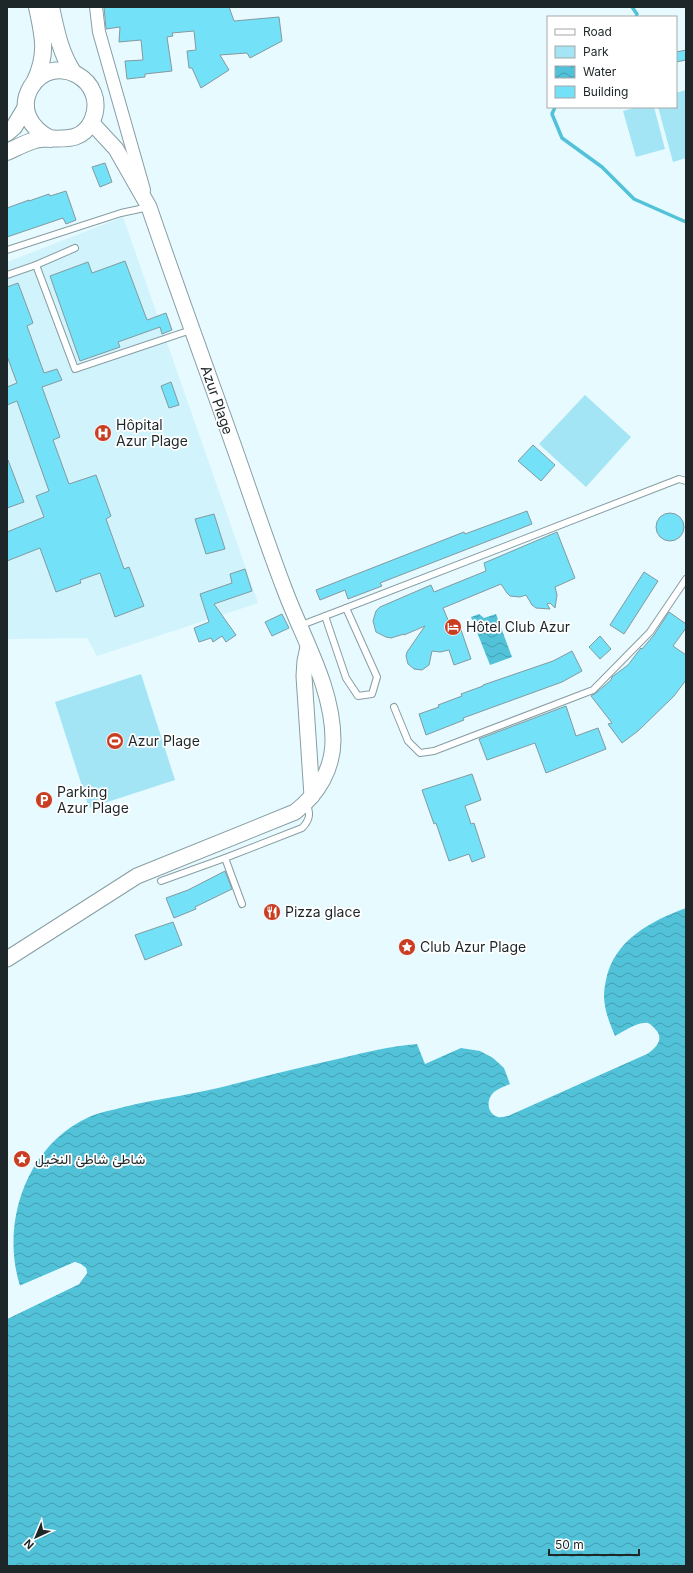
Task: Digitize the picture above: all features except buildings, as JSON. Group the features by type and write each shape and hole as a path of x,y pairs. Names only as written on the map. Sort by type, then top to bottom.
{"main road":[{"path":"35,81 43,74 63,70 73,72 82,77 89,84 94,93 96,103 95,113 91,122 84,131 74,137 63,140 51,138 42,134 34,127 28,117 26,107 28,93 35,81 41,65 44,49 43,32 37,7"},
{"path":"52,7 60,47 73,72"},
{"path":"7,133 14,126 26,107"},
{"path":"7,152 36,140 51,138"}],"street":[{"name":"Azur Plage","path":"7,960 137,876 295,812 309,800 324,779 331,761 333,740 331,718 325,688 284,589 149,207 99,32 96,7"},
{"path":"91,122 116,149 149,207"},
{"path":"308,647 304,676 309,800"}],"lane":[{"path":"7,250 120,213 149,207"},
{"path":"7,274 36,265 75,248"},
{"path":"36,265 75,369 192,330"},
{"path":"300,626 679,479 686,481"},
{"path":"394,707 408,741 420,753 434,751 593,690 650,632 686,579"},
{"path":"325,616 346,678 358,696 372,694 377,676 346,608"},
{"path":"161,881 302,828 308,820 309,800"},
{"path":"224,858 242,904"}],"shaded area":[{"name":"Hôpital Azur Plage","path":"123,217 258,603 97,656 87,638 7,639 7,262"}],"green space":[{"path":"686,90 686,158 673,162 658,108 677,108 677,93"},
{"path":"634,108 654,108 665,149 636,157 623,111"},
{"path":"585,395 631,437 586,487 539,444"},
{"name":"Azur Plage","path":"141,674 175,780 89,808 55,702"}],"water":[{"path":"479,614 484,618 496,614 512,657 490,665 471,617"},
{"path":"686,908 686,1566 7,1566 7,1319 79,1284 87,1273 86,1268 75,1262 20,1286 15,1262 14,1237 17,1212 24,1188 35,1166 49,1146 67,1130 89,1117 102,1112 220,1087 370,1051 417,1044 425,1064 461,1048 480,1051 493,1058 504,1068 510,1084 493,1093 489,1099 490,1110 494,1115 499,1117 508,1116 647,1054 656,1046 659,1040 658,1033 648,1023 635,1025 615,1036 604,1001 606,980 610,966 617,954 636,934 660,919"}],"pier":[{"path":"75,1262 86,1268 87,1273 79,1284 7,1319 7,1317 78,1283 85,1273 84,1269 75,1264 21,1287 19,1286"}],"waterway":[{"path":"632,7 637,14 636,16"},
{"path":"555,108 552,114 562,138 602,167 634,199 686,222"}],"place":[{"name":"Hôpital Azur Plage","path":"103,433"},
{"name":"Hôtel Club Azur","path":"453,627"},
{"name":"Azur Plage","path":"115,741"},
{"name":"Parking Azur Plage","path":"44,800"},
{"name":"Pizza glace","path":"272,912"},
{"name":"Club Azur Plage","path":"407,947"},
{"name":"شاطئ شاطئ النخيل","path":"22,1159"}]}
